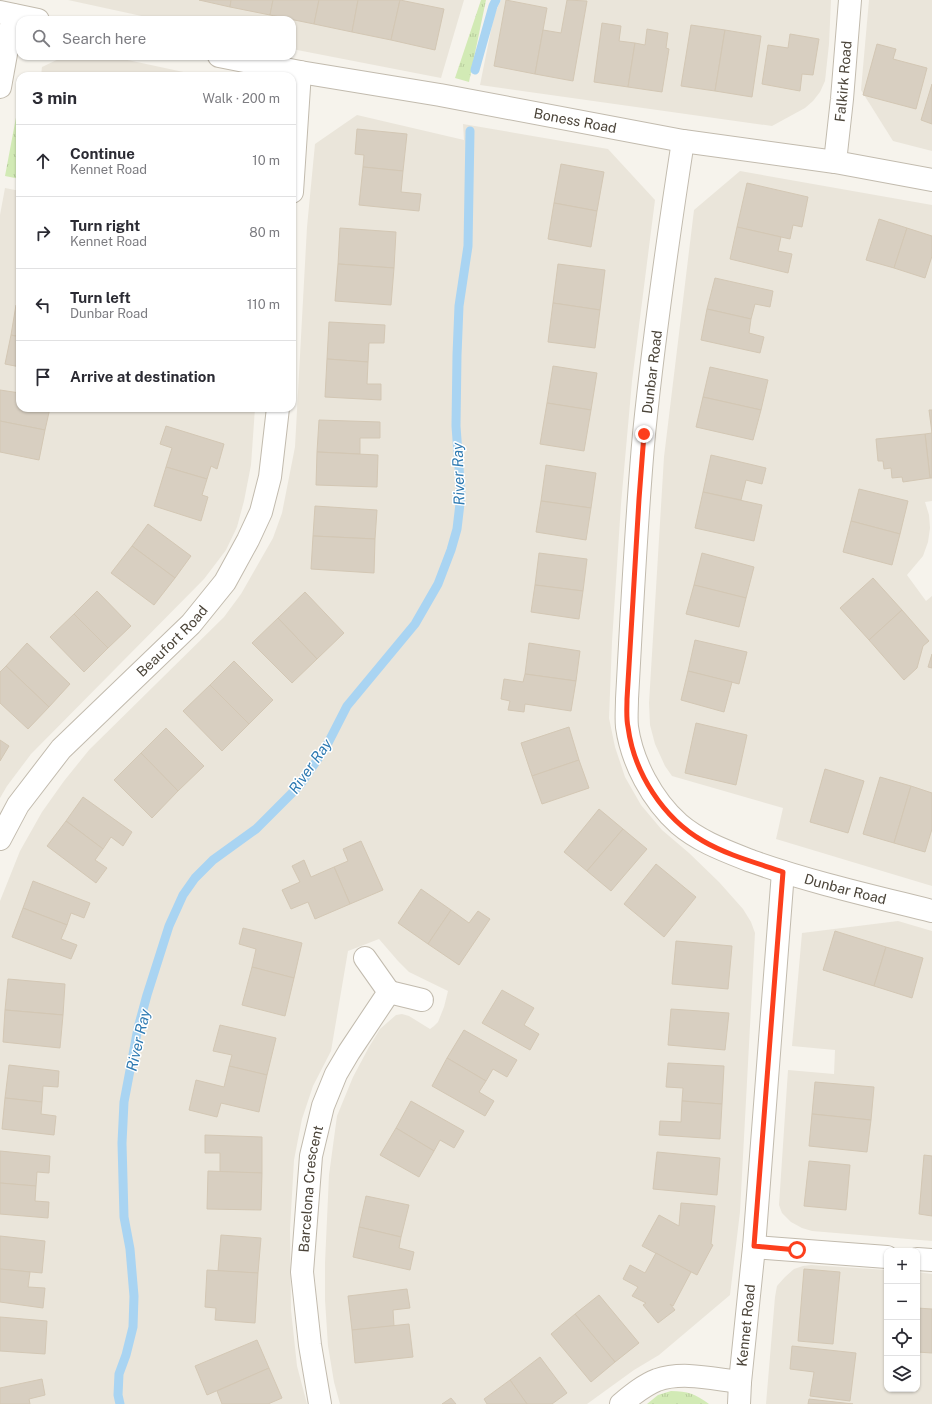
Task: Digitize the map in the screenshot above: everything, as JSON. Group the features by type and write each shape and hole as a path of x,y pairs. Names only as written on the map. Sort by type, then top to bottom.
{"street":[{"name":"Falkirk Road","path":"835,162 850,0"},
{"path":"0,87 6,13 20,16"},
{"name":"Boness Road","path":"239,60 300,72 481,102 683,141 835,162 932,180"},
{"path":"296,132 300,72"},
{"name":"Dunbar Road","path":"683,141 644,434 627,699 627,726 633,751 642,776 659,801 679,823 703,841 730,853 783,872 932,912"},
{"name":"Beaufort Road","path":"0,839 18,805 62,749 191,624 225,582 248,540 261,512 270,477 277,429 278,412"},
{"name":"Kennet Road","path":"739,1404 754,1246 783,872"},
{"path":"365,958 389,992 422,1000"},
{"name":"Barcelona Crescent","path":"320,1404 310,1345 302,1272 311,1156 323,1106 336,1074 389,992"},
{"path":"754,1246 884,1256"},
{"path":"920,1259 932,1260"},
{"path":"621,1404 657,1380 673,1376 687,1376 740,1382"}],"shaded area":[{"path":"68,0 464,0 441,78 296,50 296,16 142,16"},
{"path":"501,0 831,0 829,44 825,81 820,92 805,108 772,126 480,85 494,15"},
{"path":"869,0 932,0 932,151 893,141 861,90"},
{"path":"57,60 128,60 183,72 41,72 42,67"},
{"path":"357,115 464,140 463,124 608,149 655,200 632,381 621,504 612,642 609,718 615,747 625,777 641,805 662,830 689,853 719,882 743,909 751,922 755,933 740,1212 730,1295 659,1355 634,1370 587,1404 340,1404 334,1382 328,1346 325,1300 329,1175 337,1116 353,1077 380,1029 396,1015 402,1014 409,1016 430,1029 438,1022 448,991 409,972 379,939 348,951 331,1051 313,1086 302,1119 294,1160 290,1229 291,1310 297,1366 307,1404 0,1404 0,901 20,851 42,812 64,781 89,750 224,617 241,594 273,538 282,513 295,447 307,227 315,144"},
{"path":"740,171 932,205 932,501 925,502 929,515 930,528 928,542 923,556 907,575 926,601 932,596 932,886 776,839 783,808 672,776 665,766 655,744 650,725 649,703 664,457 694,210"},
{"path":"5,188 16,190 16,412 255,412 251,465 244,501 237,527 226,550 204,579 31,754 0,798 0,215"},
{"path":"898,921 932,931 932,1241 812,1231 791,1222 782,1213 779,1205 788,1070 834,1074 835,1050 792,1046 802,933"},
{"path":"811,1265 884,1270 884,1392 920,1392 920,1272 932,1274 932,1404 766,1404 777,1286 794,1269"}],"green space":[{"path":"481,0 486,0 469,82 455,78"},
{"path":"16,117 16,178 5,176"},
{"path":"671,1391 691,1394 709,1404 647,1404 658,1395"}],"building":[{"path":"199,0 231,0 230,7"},
{"path":"231,0 273,0 270,15 230,7"},
{"path":"273,0 319,0 314,24 296,20 296,16 270,15"},
{"path":"319,0 358,0 352,32 314,24"},
{"path":"358,0 400,0 391,40 352,32"},
{"path":"400,0 444,9 435,50 391,40"},
{"path":"506,0 547,8 535,74 494,66"},
{"path":"567,0 587,1 573,81 535,74 543,30 561,33"},
{"path":"602,23 621,26 619,41 635,43 628,87 594,82"},
{"path":"691,25 725,30 715,91 681,86"},
{"path":"647,29 668,33 666,48 669,49 662,92 628,87 635,43 645,45"},
{"path":"725,30 761,36 752,97 715,91"},
{"path":"790,34 819,39 813,75 802,74 800,91 762,84 768,45 788,48"},
{"path":"877,44 896,49 893,59 927,68 916,109 863,95"},
{"path":"932,84 932,124 921,120"},
{"path":"357,129 407,134 403,171 363,167 364,155 355,154"},
{"path":"561,164 604,172 597,211 554,203"},
{"path":"363,167 403,171 401,192 421,194 419,211 359,205"},
{"path":"747,183 808,197 802,227 793,225 790,239 737,227"},
{"path":"554,203 597,211 591,247 548,239"},
{"path":"879,219 907,228 894,268 866,260"},
{"path":"737,227 781,237 778,251 792,254 788,273 730,259"},
{"path":"340,228 396,232 394,268 338,264"},
{"path":"907,228 932,236 932,256 925,278 894,268"},
{"path":"338,264 394,268 391,305 335,301"},
{"path":"558,264 605,270 600,310 553,303"},
{"path":"715,278 773,291 770,307 755,304 751,319 707,309"},
{"path":"553,303 600,310 595,348 548,342"},
{"path":"16,305 16,336 11,335"},
{"path":"707,309 751,319 749,333 764,337 760,353 701,340"},
{"path":"329,322 385,325 384,343 369,343 368,362 327,359"},
{"path":"11,335 16,336 16,366 5,364"},
{"path":"327,359 368,362 367,384 381,384 381,400 325,397"},
{"path":"553,366 597,373 591,410 547,403"},
{"path":"710,367 768,380 761,410 703,397"},
{"path":"0,390 16,392 16,412 49,412 45,430 0,421"},
{"path":"703,397 761,410 753,440 696,427"},
{"path":"547,403 591,410 584,451 540,444"},
{"path":"929,410 932,410 932,433"},
{"path":"319,420 380,422 380,438 360,438 360,454 317,452"},
{"path":"0,421 45,430 39,460 0,452"},
{"path":"166,426 224,444 217,469 211,466 207,479 166,467 172,448 160,444"},
{"path":"932,433 932,478 930,478 925,434"},
{"path":"925,434 930,478 903,482 902,477 892,478 891,468 884,469 883,461 878,461 876,439"},
{"path":"317,452 378,455 377,487 316,485"},
{"path":"711,455 766,468 762,484 746,480 741,500 703,492"},
{"path":"546,465 596,473 591,508 541,501"},
{"path":"166,467 207,479 202,495 208,497 201,521 154,506"},
{"path":"859,489 908,501 900,534 851,521"},
{"path":"703,492 762,505 754,541 695,528"},
{"path":"541,501 591,508 586,540 536,532"},
{"path":"315,506 377,510 375,539 313,536"},
{"path":"851,521 900,534 892,565 843,552"},
{"path":"148,524 191,556 175,578 132,546"},
{"path":"313,536 375,539 374,573 311,569"},
{"path":"132,546 175,578 154,605 111,573"},
{"path":"539,553 587,559 583,591 535,585"},
{"path":"702,553 754,567 746,598 694,585"},
{"path":"873,578 902,610 869,640 840,608"},
{"path":"535,585 583,591 579,619 531,612"},
{"path":"694,585 746,598 739,627 686,614"},
{"path":"97,591 131,626 108,648 74,614"},
{"path":"305,592 344,633 317,659 278,618"},
{"path":"902,610 929,641 923,646 917,668 904,680 869,640"},
{"path":"74,614 108,648 84,672 50,637"},
{"path":"278,618 317,659 292,683 252,643"},
{"path":"695,640 747,652 739,684 688,671"},
{"path":"27,643 70,684 49,707 6,666"},
{"path":"529,643 580,651 576,681 525,674"},
{"path":"932,654 932,668 928,667"},
{"path":"234,661 273,700 249,724 210,685"},
{"path":"6,666 49,707 28,729 0,703 0,672"},
{"path":"688,671 732,682 724,712 681,700"},
{"path":"525,674 576,681 571,711 525,704 524,712 508,710 510,701 501,699 504,679 523,682"},
{"path":"210,685 249,724 222,751 183,711"},
{"path":"696,723 747,735 736,785 685,773"},
{"path":"569,727 579,760 532,776 521,743"},
{"path":"166,728 204,766 178,791 141,753"},
{"path":"0,740 9,746 0,761"},
{"path":"141,753 178,791 152,818 114,780"},
{"path":"579,760 589,788 542,804 532,776"},
{"path":"825,769 864,781 848,833 810,822"},
{"path":"880,777 911,786 894,843 863,834"},
{"path":"911,786 932,793 932,829 925,852 894,843"},
{"path":"83,797 132,832 123,846 111,837 103,849 66,821"},
{"path":"599,809 623,829 587,871 564,852"},
{"path":"66,821 103,849 95,860 107,868 96,883 47,846"},
{"path":"623,829 647,849 611,891 587,871"},
{"path":"361,841 383,890 350,904 334,867 348,861 343,849"},
{"path":"304,860 311,877 334,867 350,904 315,919 308,902 291,909 282,890 300,882 292,866"},
{"path":"656,864 696,897 664,937 624,904"},
{"path":"33,881 90,903 84,918 71,913 67,925 23,908"},
{"path":"421,889 451,910 428,944 398,923"},
{"path":"23,908 67,925 61,939 77,945 71,959 12,937"},
{"path":"451,910 469,923 478,911 490,919 459,965 428,944"},
{"path":"243,928 302,943 294,978 252,967 256,949 239,944"},
{"path":"835,931 886,947 874,986 823,970"},
{"path":"676,941 732,946 728,989 672,984"},
{"path":"886,947 923,958 912,998 874,986"},
{"path":"252,967 294,978 285,1016 242,1005"},
{"path":"8,979 65,984 63,1015 5,1010"},
{"path":"502,990 534,1008 524,1025 539,1034 530,1050 482,1023"},
{"path":"671,1009 729,1013 725,1050 668,1045"},
{"path":"5,1010 63,1015 60,1048 3,1042"},
{"path":"220,1025 276,1038 267,1075 229,1066 232,1055 213,1051"},
{"path":"464,1030 517,1060 507,1077 493,1069 486,1081 447,1058"},
{"path":"447,1058 486,1081 479,1092 494,1101 485,1116 432,1086"},
{"path":"668,1063 724,1066 722,1104 682,1101 683,1088 666,1087"},
{"path":"9,1065 59,1071 58,1087 43,1086 42,1102 5,1098"},
{"path":"229,1066 267,1075 259,1112 221,1103 217,1117 189,1110 196,1080 224,1087"},
{"path":"815,1082 874,1087 871,1120 812,1114"},
{"path":"5,1098 42,1102 41,1114 56,1116 54,1135 2,1129"},
{"path":"411,1101 464,1131 454,1148 440,1140 434,1151 396,1128"},
{"path":"682,1101 722,1104 720,1139 659,1135 660,1121 681,1122"},
{"path":"812,1114 871,1120 867,1152 809,1146"},
{"path":"396,1128 434,1151 419,1177 380,1155"},
{"path":"205,1135 262,1137 262,1173 220,1172 220,1153 205,1153"},
{"path":"0,1151 50,1156 49,1173 37,1172 36,1186 0,1183"},
{"path":"657,1152 720,1158 717,1195 653,1189"},
{"path":"924,1155 932,1156 932,1216 919,1214"},
{"path":"809,1161 850,1165 846,1210 804,1206"},
{"path":"208,1171 262,1173 261,1210 207,1209"},
{"path":"0,1183 36,1186 35,1201 49,1202 48,1218 0,1214"},
{"path":"366,1196 409,1205 401,1237 359,1227"},
{"path":"681,1203 715,1206 711,1244 713,1245 697,1275 642,1246 659,1215 679,1226"},
{"path":"359,1227 401,1237 399,1248 414,1252 410,1270 353,1257"},
{"path":"221,1235 261,1238 258,1273 218,1271"},
{"path":"0,1236 45,1241 42,1273 0,1269"},
{"path":"656,1253 691,1272 673,1306 670,1304 675,1310 658,1323 643,1305 646,1303 632,1296 638,1287 623,1279 630,1265 645,1273"},
{"path":"0,1269 30,1272 28,1287 45,1288 43,1308 0,1302"},
{"path":"804,1269 840,1272 833,1344 798,1341"},
{"path":"207,1270 258,1273 255,1323 215,1320 216,1308 205,1307"},
{"path":"407,1289 410,1308 393,1310 394,1326 352,1330 348,1296"},
{"path":"599,1295 639,1343 615,1362 575,1314"},
{"path":"920,1308 932,1309 932,1353 920,1352"},
{"path":"575,1314 615,1362 591,1382 551,1334"},
{"path":"0,1317 47,1321 45,1354 0,1351"},
{"path":"409,1324 413,1357 355,1363 352,1330"},
{"path":"257,1340 269,1368 207,1395 195,1366"},
{"path":"792,1346 856,1353 850,1401 810,1396 814,1372 790,1369"},
{"path":"540,1357 567,1393 552,1404 527,1404 510,1380"},
{"path":"269,1368 282,1398 268,1404 222,1404 217,1391"},
{"path":"42,1379 45,1395 29,1399 30,1404 0,1404 0,1388"},
{"path":"510,1380 527,1404 487,1404 484,1399"},
{"path":"451,1398 456,1404 442,1404"},
{"path":"809,1399 853,1404 808,1404"}],"waterway":[{"name":"River Ray","path":"475,70 496,0"},
{"name":"River Ray","path":"120,1404 118,1395 119,1374 126,1355 133,1327 134,1296 130,1249 124,1217 122,1143 124,1102 138,1028 169,926 183,895 195,878 213,860 256,829 300,785 326,747 347,706 415,624 438,584 457,529 461,495 456,426 457,355 459,306 468,246 470,131"}],"route":[{"path":"644,434 627,699 627,726 633,751 642,776 659,801 679,823 703,841 730,853 783,872 754,1246 797,1250"}]}
